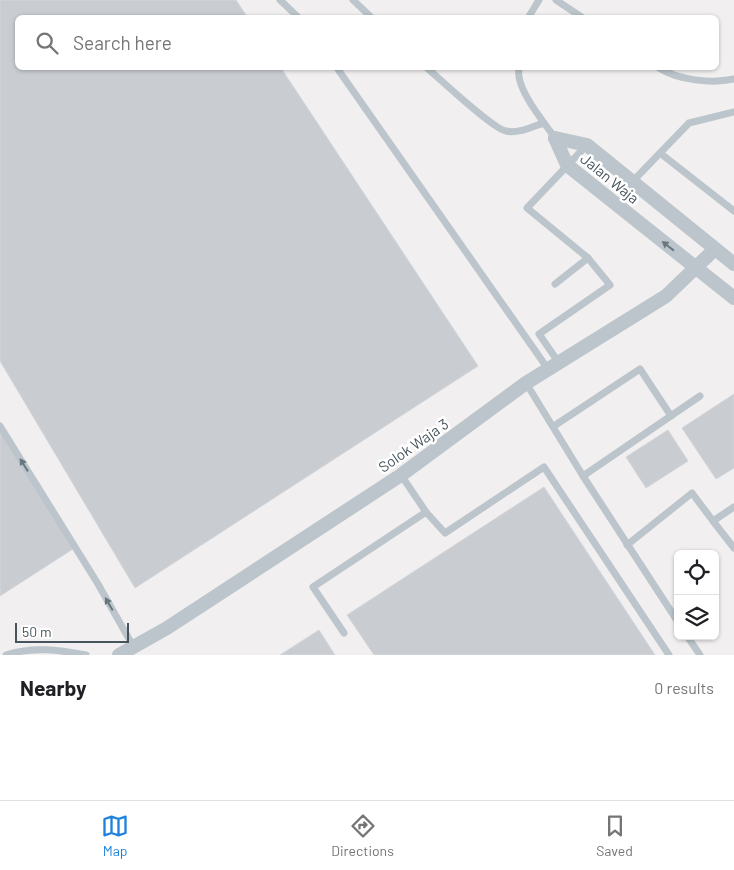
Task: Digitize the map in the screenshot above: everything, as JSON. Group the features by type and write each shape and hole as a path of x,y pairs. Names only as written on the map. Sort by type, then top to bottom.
{"street":[{"name":"Jalan Waja","path":"555,138 587,145 734,264"},
{"name":"Jalan Waja","path":"555,138 567,165 734,298"},
{"name":"Solok Waja 3","path":"119,655 167,628 400,474 526,383 666,296 716,249"}],"lane":[{"path":"280,0 296,15"},
{"path":"353,0 369,15"},
{"path":"530,15 539,0"},
{"path":"556,0 578,15"},
{"path":"338,70 553,366"},
{"path":"429,70 462,99 505,132 518,132 544,123"},
{"path":"519,70 518,74 531,104 555,138"},
{"path":"662,70 669,74 722,82 734,80"},
{"path":"632,182 689,123 734,112"},
{"path":"553,366 539,334 610,284 588,258 527,208 587,145"},
{"path":"660,153 734,211"},
{"path":"555,284 588,258"},
{"path":"554,426 640,370 671,416"},
{"path":"526,383 583,476 674,616"},
{"path":"583,476 700,396"},
{"path":"0,426 98,584 133,646"},
{"path":"400,474 426,512 445,533 544,468 669,655"},
{"path":"627,544 692,493 734,548"},
{"path":"714,521 734,507"},
{"path":"344,633 313,587 426,512"},
{"path":"690,640 700,655"},
{"path":"6,655 21,650 52,649 86,655"}],"building":[{"path":"0,0 236,0 246,15 15,15 15,70 282,70 478,366 135,588 0,361"},
{"path":"734,394 734,468 716,479 682,428"},
{"path":"0,430 76,547 0,596"},
{"path":"668,430 688,461 646,488 626,457"},
{"path":"544,487 655,655 374,655 347,615"},
{"path":"319,630 335,655 280,655"}]}
